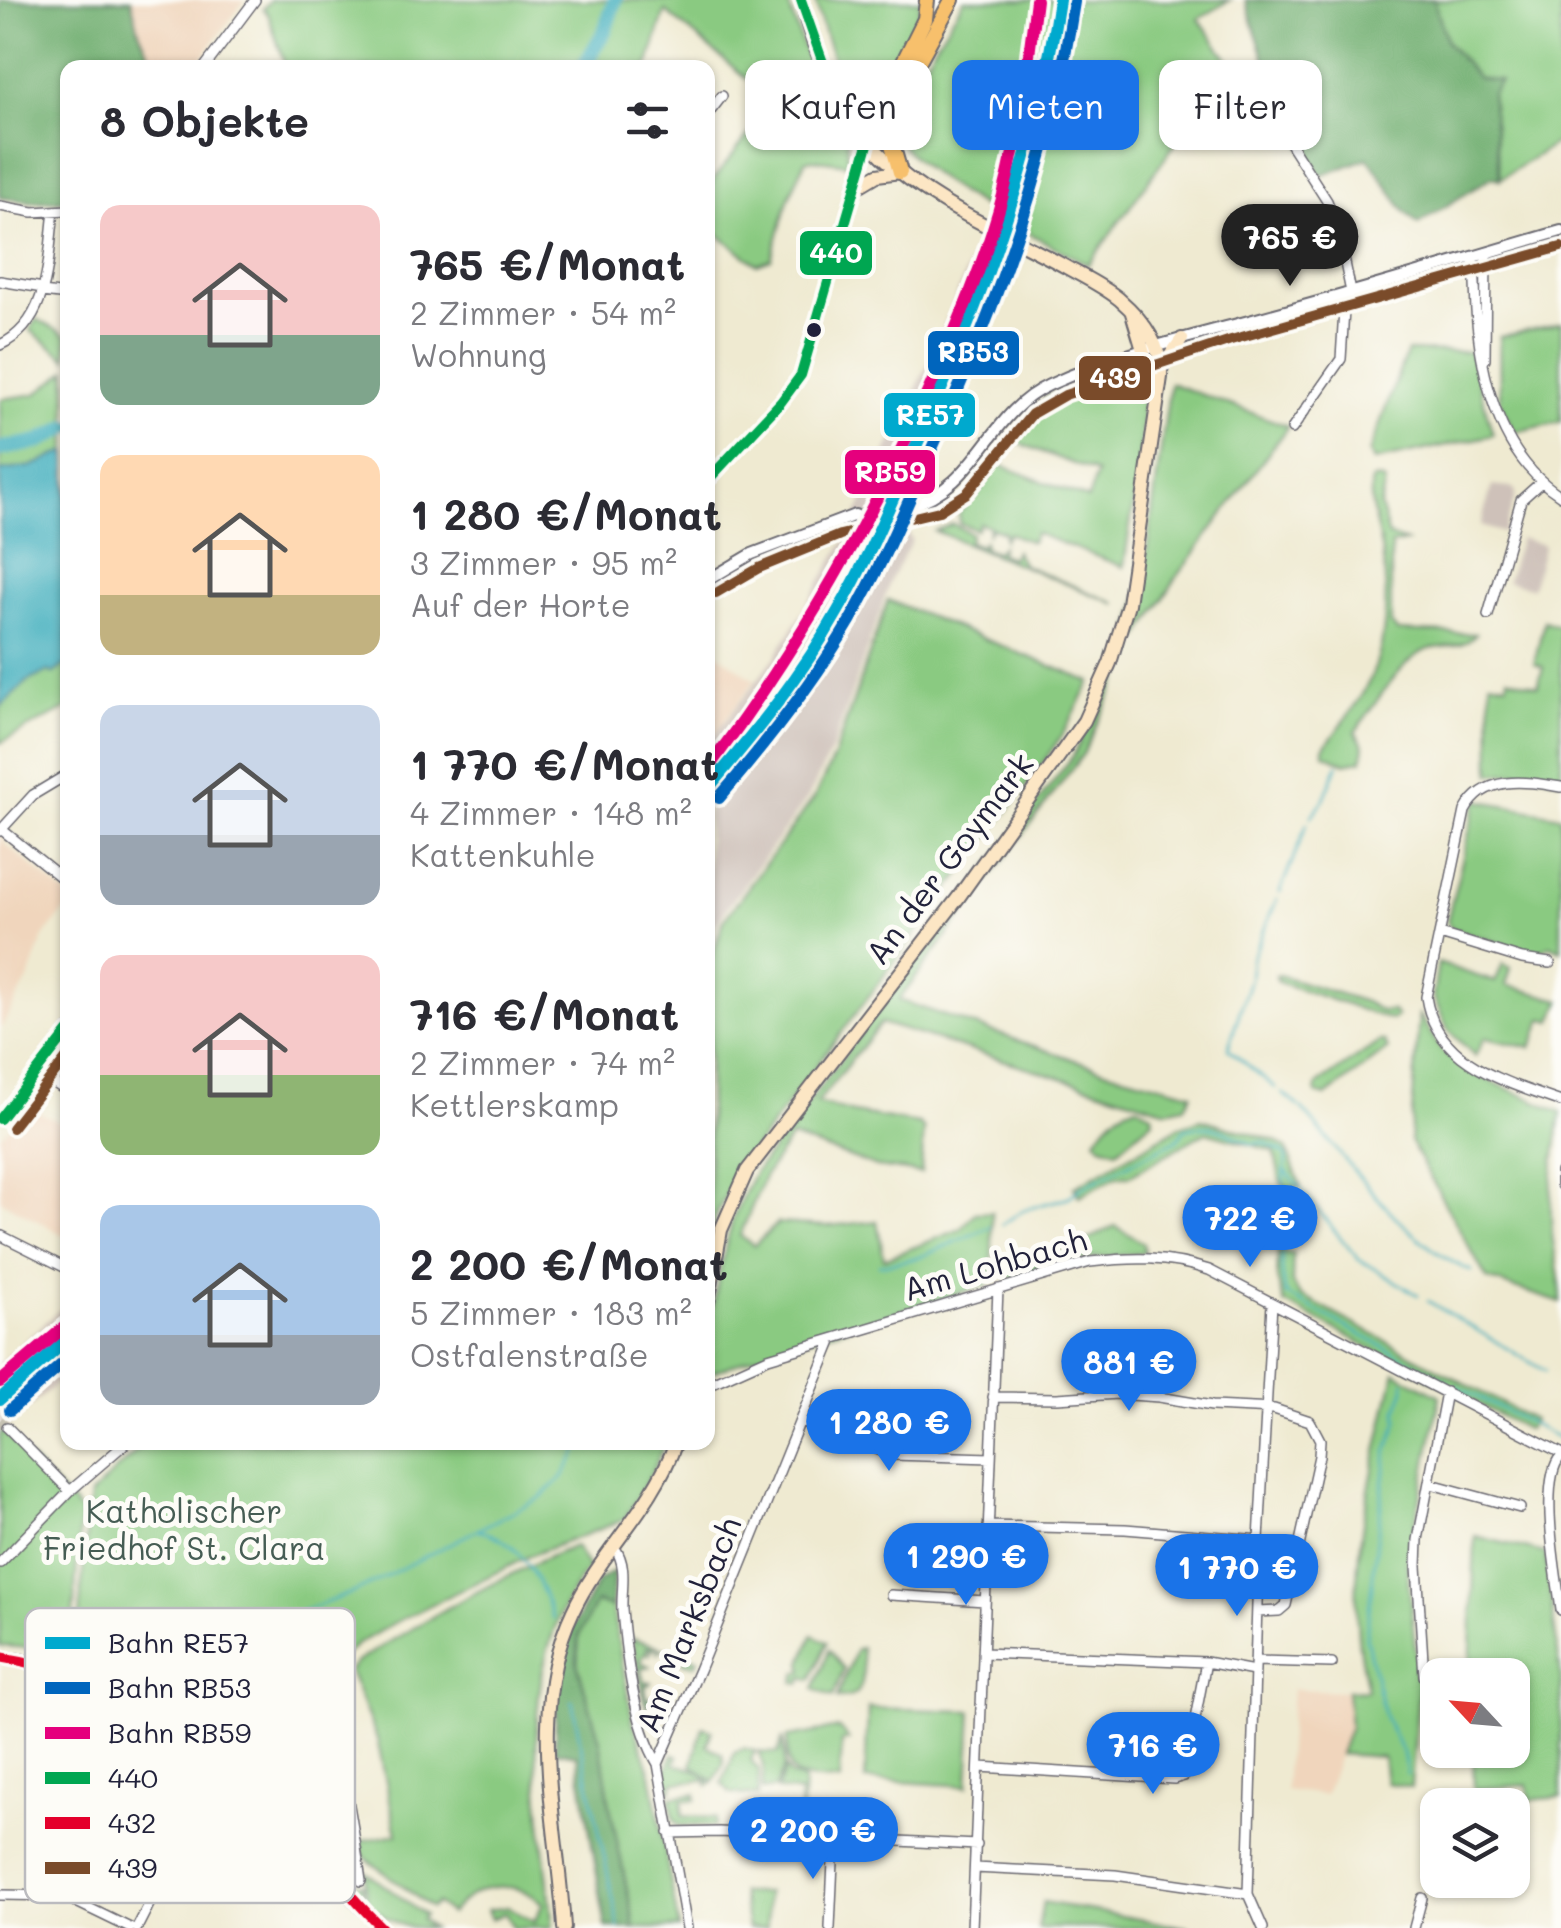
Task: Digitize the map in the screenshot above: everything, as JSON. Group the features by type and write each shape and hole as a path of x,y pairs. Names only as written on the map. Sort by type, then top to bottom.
{"highway":[{"path":"903,60 924,18 926,0"},
{"path":"920,60 952,0"},
{"path":"893,150 900,172"}],"main road":[{"name":"An der Goymark","path":"801,0 822,60"},
{"path":"715,473 801,375 867,150"},
{"name":"An der Goymark","path":"715,1263 721,1230 747,1171 1066,752 1110,662 1137,558 1162,367 1149,350 1131,311 1102,287 900,172 877,150"},
{"path":"856,188 877,175 900,172"},
{"path":"1162,367 1182,339"},
{"name":"An der Goymark","path":"1149,350 1154,414"},
{"path":"0,1119 60,1040"},
{"path":"564,1928 550,1780 552,1691 560,1645 572,1612 646,1504 672,1450"},
{"path":"0,1657 25,1661"},
{"path":"355,1902 382,1928"}],"street":[{"path":"210,60 254,0"},
{"path":"715,105 722,96"},
{"path":"1292,429 1341,359 1348,293 1333,214 1296,150"},
{"path":"0,206 32,212 60,211"},
{"path":"0,345 16,336 30,320 43,290 54,211"},
{"path":"908,506 932,498 956,482 1004,420 1038,391 1182,339 1561,231"},
{"path":"1485,362 1486,252"},
{"path":"1472,256 1480,350 1495,412 1540,483 1561,496"},
{"path":"0,281 60,294"},
{"path":"1488,615 1521,500 1540,483"},
{"path":"715,576 752,554 855,515"},
{"path":"60,779 34,795 1,830 60,877"},
{"path":"1561,787 1521,782 1488,785 1473,796 1466,811 1426,997 1436,1030 1446,1044 1474,1066 1561,1102"},
{"path":"1440,934 1550,963"},
{"path":"36,1072 60,1087"},
{"path":"1561,1172 1561,1185"},
{"path":"0,1234 60,1265"},
{"name":"Am Lohbach","path":"715,1381 768,1358 1090,1262 1174,1259 1208,1270 1561,1454"},
{"path":"972,1928 998,1289"},
{"path":"1263,1928 1248,1894 1259,1540 1272,1303"},
{"name":"Am Marksbach","path":"658,1764 833,1339"},
{"path":"1423,1658 1418,1540 1446,1392"},
{"path":"993,1396 1057,1398 1117,1394 1287,1412 1310,1421 1320,1440 1286,1605 1279,1611 1257,1612"},
{"path":"800,1421 893,1455 991,1458"},
{"path":"7,1428 70,1490"},
{"path":"0,1563 70,1490 118,1450"},
{"path":"1561,1454 1554,1465 1550,1524 1561,1610"},
{"path":"1552,1492 1561,1477"},
{"path":"1430,1484 1520,1508"},
{"path":"988,1526 1126,1529 1259,1540"},
{"name":"Am Marksbach","path":"615,1548 624,1573 622,1606 633,1680 643,1730 658,1764 686,1928"},
{"path":"891,1594 986,1602"},
{"path":"984,1653 1254,1666 1332,1663"},
{"path":"980,1767 1174,1779 1184,1776 1206,1662"},
{"path":"668,1833 977,1845"},
{"path":"830,1928 834,1839"},
{"path":"355,1842 361,1881"},
{"path":"975,1868 1114,1875 1248,1894"},
{"path":"0,1894 25,1895"},
{"path":"1414,1928 1422,1898"},
{"path":"79,1903 134,1928 148,1903"}],"shaded area":[{"path":"131,0 245,0 200,60 152,60"},
{"path":"977,244 1002,260 903,517 912,541 891,579 833,747 808,798 715,924 715,734 775,657 844,542 933,353"},
{"path":"1492,486 1513,488 1516,493 1504,533 1480,526"},
{"path":"1520,538 1544,545 1532,588 1507,581"},
{"path":"715,651 755,680 715,734"},
{"path":"0,830 5,844 60,889 60,917 44,936 29,978 0,1030"},
{"path":"29,1107 60,1122 60,1233 0,1200 0,1136"},
{"path":"60,1309 60,1380 0,1434 0,1363"},
{"path":"1292,1689 1347,1691 1350,1726 1325,1795 1285,1790"}],"green space":[{"path":"0,0 131,0 152,60 60,60 60,200 0,198"},
{"path":"270,0 787,0 808,60 745,60 745,77 665,11 650,60 283,60 263,9"},
{"path":"815,0 921,0 918,17 896,60 834,60"},
{"path":"964,0 1230,0 1199,19 1228,60 1159,60 1159,150 1171,150 1088,265 948,185 907,150 932,150 932,60 926,60"},
{"path":"1245,0 1434,0 1447,43 1478,78 1500,81 1491,94 1500,179 1492,177 1418,224 1405,212 1368,158 1321,176 1304,150 1322,150 1322,60 1265,60"},
{"path":"1434,0 1561,0 1561,140 1500,179 1491,94 1447,42"},
{"path":"745,140 745,150 848,150 848,164 805,161 788,200 771,259 757,264 715,232 715,177"},
{"path":"37,319 60,332 60,354 30,330"},
{"path":"1561,323 1561,422 1514,432 1500,401 1499,337"},
{"path":"1407,351 1470,352 1493,435 1374,461 1369,453"},
{"path":"60,375 60,712 0,743 0,399 36,394"},
{"path":"1113,378 1141,380 1143,401 1141,448 1124,567 1035,533 1031,542 1008,533 1004,539 1004,532 992,528 988,533 989,526 980,523 976,530 959,523 959,512 978,494 998,464 1088,499 1097,473 1011,440 1048,396"},
{"path":"1170,383 1288,426 1175,580 1139,638 1130,635 1144,572"},
{"path":"1372,479 1385,483 1380,506 1389,536 1406,542 1391,545 1391,624 1397,631 1476,634 1463,643 1432,648 1409,662 1355,732 1364,745 1362,760 1345,763 1324,754 1324,748 1369,681 1384,628 1385,582 1372,507"},
{"path":"953,524 971,534 969,542 981,546 984,540 984,548 996,552 1001,547 1000,554 1011,558 1015,551 1023,565 1117,604 935,531"},
{"path":"888,600 1091,682 1034,776 736,1173 715,1218 715,947 724,920 814,798 834,757"},
{"path":"1544,621 1561,627 1561,780 1527,772 1491,774 1490,681 1507,684 1508,677 1538,686 1543,667 1534,664"},
{"path":"1128,659 1083,754 899,1000 1105,1070 1192,1093 1185,1106 1167,1110 881,1023 817,1103 919,1124 924,1129 921,1173 877,1167 791,1137 764,1177 740,1236 754,1246 778,1223 827,1226 877,1221 884,1259 961,1229 975,1213 992,1212 992,1275 987,1285 715,1371 715,1297 719,1274 733,1219 752,1176 1073,756 1111,680"},
{"path":"1477,800 1561,816 1561,950 1550,945 1534,954 1451,928 1447,921"},
{"path":"1438,963 1495,982 1503,964 1511,968 1506,985 1561,1000 1553,1021 1543,1019 1531,1048 1485,1038 1475,1056 1448,1030 1433,996"},
{"path":"1279,975 1365,1002 1381,1011 1393,1011 1397,1017 1391,1020 1278,982"},
{"path":"1419,1015 1442,1051 1472,1073 1561,1112 1551,1201 1561,1303 1487,1279 1410,1141"},
{"path":"1379,1042 1385,1042 1388,1049 1326,1096 1316,1093 1317,1085"},
{"path":"1138,1106 1152,1113 1153,1120 1117,1150 1101,1145 1096,1139 1108,1122 1125,1109"},
{"path":"1201,1119 1276,1141 1286,1148 1301,1186 1289,1190 1281,1183 1274,1151 1206,1132 1129,1176 1117,1176 1079,1196 1074,1187 1181,1126"},
{"path":"1115,1226 1143,1243 1144,1253 1083,1259 1018,1279 996,1274 1062,1253"},
{"path":"1278,1252 1293,1254 1292,1283 1300,1295 1533,1420 1528,1430 1284,1303 1277,1278"},
{"path":"1395,1372 1440,1396 1407,1565 1419,1687 1411,1787 1386,1783 1383,1757 1340,1754 1350,1726 1347,1691 1367,1690 1358,1636 1357,1569 1366,1502"},
{"path":"3,1431 81,1512 74,1608 25,1608 25,1648 0,1646"},
{"name":"Katholischer Friedhof St. Clara","path":"137,1450 662,1450 624,1520 534,1554 355,1646 355,1608 80,1608 90,1495"},
{"path":"1475,1536 1545,1553 1561,1676 1561,1797 1530,1800 1528,1785 1474,1788 1473,1768 1530,1768 1530,1658 1471,1658"},
{"path":"575,1546 588,1568 563,1608 547,1651 539,1696 538,1789 553,1928 513,1928 505,1913 491,1919 487,1910 508,1907 534,1922 543,1903 519,1889 482,1890 450,1914 436,1903 431,1908 363,1856 361,1841 397,1834 377,1739 355,1686 355,1664 519,1571"},
{"path":"614,1571 612,1607 596,1602 579,1635 577,1663 600,1741 635,1928 606,1928 577,1755 555,1751 557,1686 565,1641 598,1581"},
{"path":"596,1602 612,1607 633,1721 651,1774 679,1928 635,1928 600,1741 577,1663 579,1635"},
{"path":"813,1635 827,1642 811,1680 803,1677 800,1684 794,1682 797,1673 803,1671 802,1662"},
{"path":"632,1638 698,1659 695,1665 683,1662 685,1655 675,1652 671,1659 671,1651 661,1648 658,1653 657,1647 653,1646 652,1651 646,1648 649,1654 644,1653 641,1662 649,1666 641,1668 645,1683 652,1682 645,1687 647,1698 656,1700 647,1702 650,1717 657,1718 649,1722"},
{"path":"861,1648 863,1674 859,1689 855,1694 837,1698 856,1649"},
{"path":"829,1650 844,1669 833,1697 814,1689"},
{"path":"868,1708 972,1711 968,1786 865,1780"},
{"path":"703,1727 712,1730 707,1745 722,1754 724,1762 714,1782 692,1765"},
{"path":"839,1728 849,1740 842,1742 840,1781 805,1778 792,1771 788,1763 788,1737"},
{"path":"783,1738 785,1766 775,1788 762,1790 764,1767 758,1752 778,1753"},
{"path":"744,1748 755,1751 751,1760 759,1770 758,1796 730,1793 722,1783 735,1752"},
{"path":"673,1754 678,1756 675,1764 696,1770 713,1783 673,1783 672,1790 668,1790 665,1773"},
{"path":"786,1768 790,1775 804,1781 801,1831 775,1829 768,1821 799,1822 800,1793 777,1790"},
{"path":"696,1794 696,1800 683,1800 682,1816 716,1818 715,1826 678,1825 674,1820 670,1797"},
{"path":"365,1871 424,1915 421,1920 432,1928 396,1923 375,1909 367,1902"},
{"path":"355,1884 363,1884 363,1899 355,1887"},
{"path":"741,1893 767,1893 767,1928 748,1928"},
{"path":"1043,1902 1190,1928 1038,1928"}],"water":[{"path":"60,454 60,669 28,681 0,707 0,471 32,466"}],"waterway":[{"path":"588,60 605,30 615,0"},
{"path":"0,449 38,442 60,431"},
{"path":"1311,817 1323,801 1338,765"},
{"path":"1280,892 1307,824"},
{"path":"1276,1088 1228,1049 1250,979 1252,959 1277,899"},
{"path":"1282,1093 1298,1106"},
{"path":"1301,1108 1400,1221 1446,1258 1471,1271"},
{"path":"1002,1225 1023,1210 1069,1197 1177,1140 1185,1129 1211,1127 1253,1144 1267,1144 1286,1155 1281,1249 1287,1295 1448,1382"},
{"path":"1286,1171 1358,1259 1418,1295"},
{"path":"879,1265 918,1258 990,1227"},
{"path":"1428,1301 1545,1371"},
{"path":"1404,1382 1398,1421 1387,1452 1366,1637 1385,1718 1403,1753 1407,1774"},
{"path":"1456,1386 1561,1439"},
{"path":"312,1608 357,1591 540,1498 563,1477 578,1450"},
{"path":"479,1531 506,1542 517,1552 535,1577 553,1619"},
{"path":"572,1701 619,1928"}],"tunnel":[{"path":"855,515 908,506"},
{"path":"0,1420 7,1427"}],"rail line":[{"name":"RB59","path":"715,758 772,678 830,584 883,487 951,340 1003,195 1019,122 1036,0"},
{"name":"RE57","path":"715,780 761,724 824,635 882,523 967,328 1006,221 1037,112 1059,0"},
{"name":"RB53","path":"719,798 789,712 836,644 907,506 983,330 1021,223 1052,115 1074,2"},
{"name":"RB59","path":"0,1382 60,1331"},
{"name":"RE57","path":"0,1399 60,1346"},
{"name":"RB53","path":"10,1410 60,1366"}],"transit line":[{"name":"440","path":"801,0 822,60"},
{"name":"440","path":"715,473 801,375 866,150"},
{"name":"439","path":"716,593 759,568 840,535 939,511 967,493 1032,414 1065,395 1231,340 1561,247"},
{"name":"440","path":"0,1119 60,1042"},
{"name":"439","path":"12,1128 60,1066"},
{"name":"432","path":"0,1657 25,1662"},
{"name":"432","path":"355,1900 382,1928"}]}
